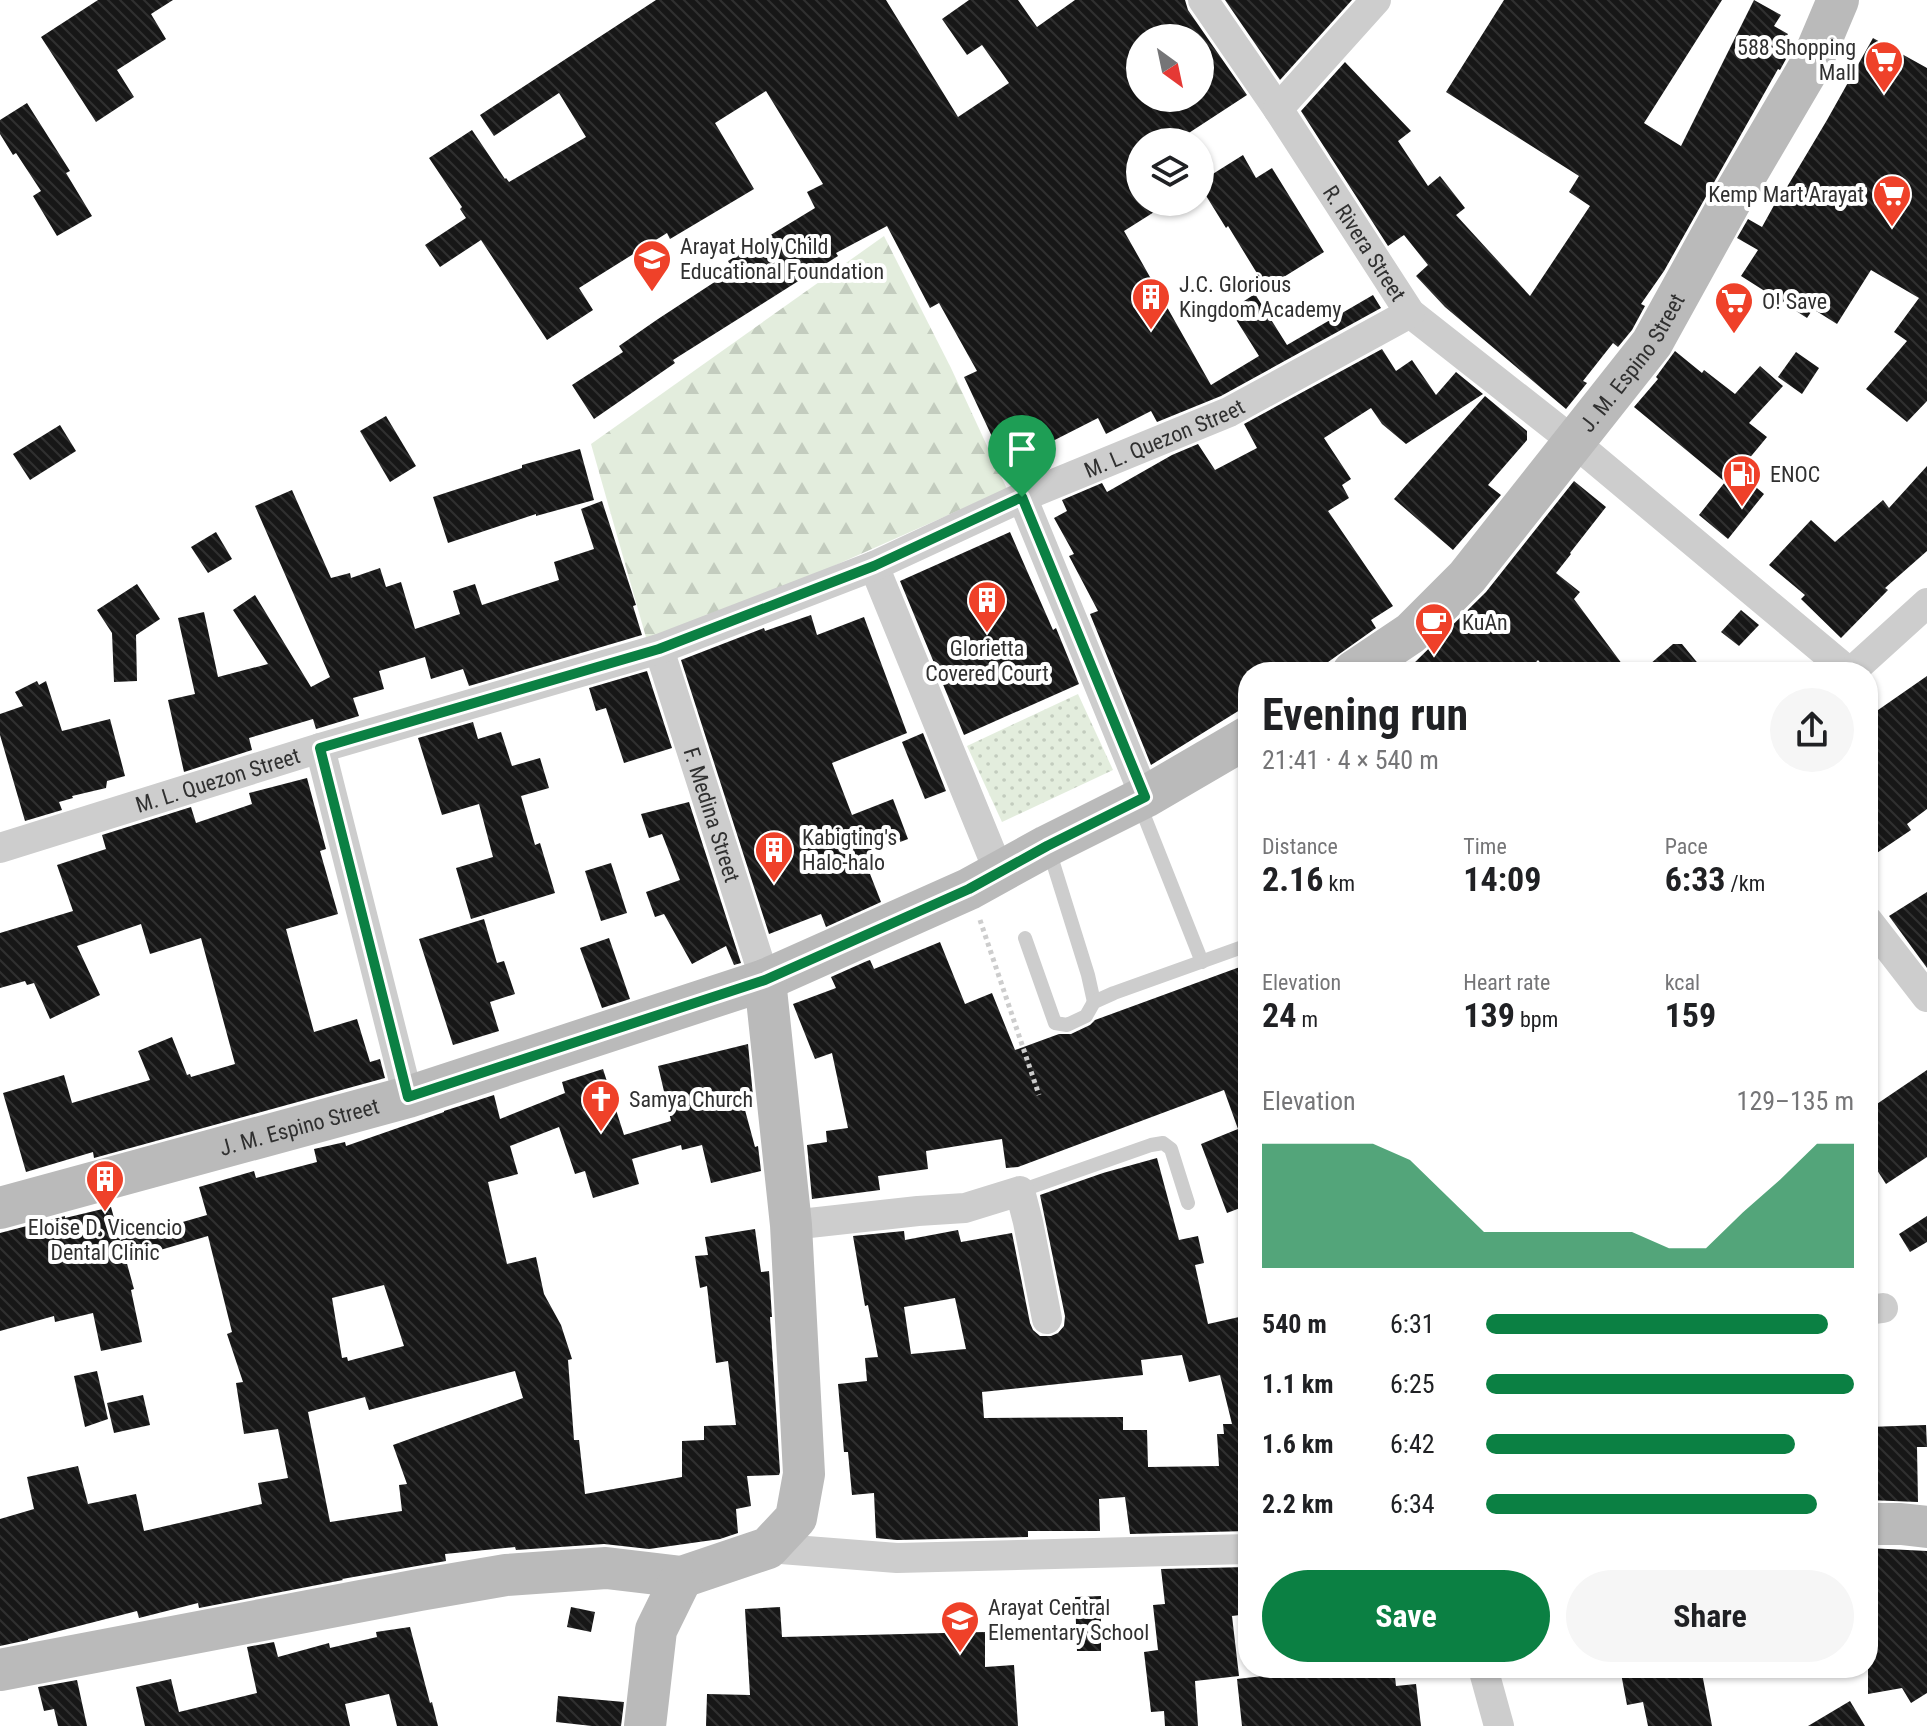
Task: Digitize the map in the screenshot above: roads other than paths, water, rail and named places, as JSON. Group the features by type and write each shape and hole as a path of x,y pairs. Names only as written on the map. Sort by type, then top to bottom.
{"main road":[{"name":"J. M. Espino Street","path":"1368,662 1411,633 1467,577 1652,343 1811,64 1838,0"},
{"name":"J. M. Espino Street","path":"0,1208 408,1097 765,980 984,880 1142,799 1238,743"},
{"path":"0,1670 506,1575 606,1568 682,1577 768,1548 796,1518 804,1474 791,1225 765,980"},
{"path":"1878,1524 1927,1527"},
{"path":"645,1726 656,1630 682,1577"}],"street":[{"name":"R. Rivera Street","path":"1203,0 1278,109 1410,313 1574,442 1838,662"},
{"path":"1278,109 1376,0"},
{"name":"M. L. Quezon Street","path":"0,848 320,748 659,649 874,566 1022,497 1229,412 1410,313"},
{"path":"1022,497 1142,799"},
{"path":"874,566 984,880"},
{"path":"1861,662 1927,603"},
{"name":"F. Medina Street","path":"659,649 765,980"},
{"path":"320,748 408,1097"},
{"path":"1878,934 1927,997"},
{"path":"791,1225 965,1208 1020,1191 1047,1319"},
{"path":"768,1548 897,1558 1238,1549"},
{"path":"1486,1678 1499,1726"}],"lane":[{"path":"1142,799 1202,962"},
{"path":"1047,846 1094,1002"},
{"path":"1025,938 1055,1023 1067,1025 1086,1016 1094,1002 1114,993 1238,949"},
{"path":"1020,1191 1163,1143 1171,1149 1188,1203"}],"place":[{"name":"588 Shopping Mall","path":"1884,94"},
{"name":"Kemp Mart Arayat","path":"1892,228"},
{"name":"Arayat Holy Child Educational Foundation","path":"652,293"},
{"name":"J.C. Glorious Kingdom Academy","path":"1151,331"},
{"name":"O! Save","path":"1734,335"},
{"name":"ENOC","path":"1742,508"},
{"name":"Glorietta Covered Court","path":"987,634"},
{"name":"KuAn","path":"1434,656"},
{"name":"Kabigting's Halo-halo","path":"774,884"},
{"name":"Samya Church","path":"601,1133"},
{"name":"Eloise D. Vicencio Dental Clinic","path":"105,1213"},
{"name":"Arayat Central Elementary School","path":"960,1654"}]}
